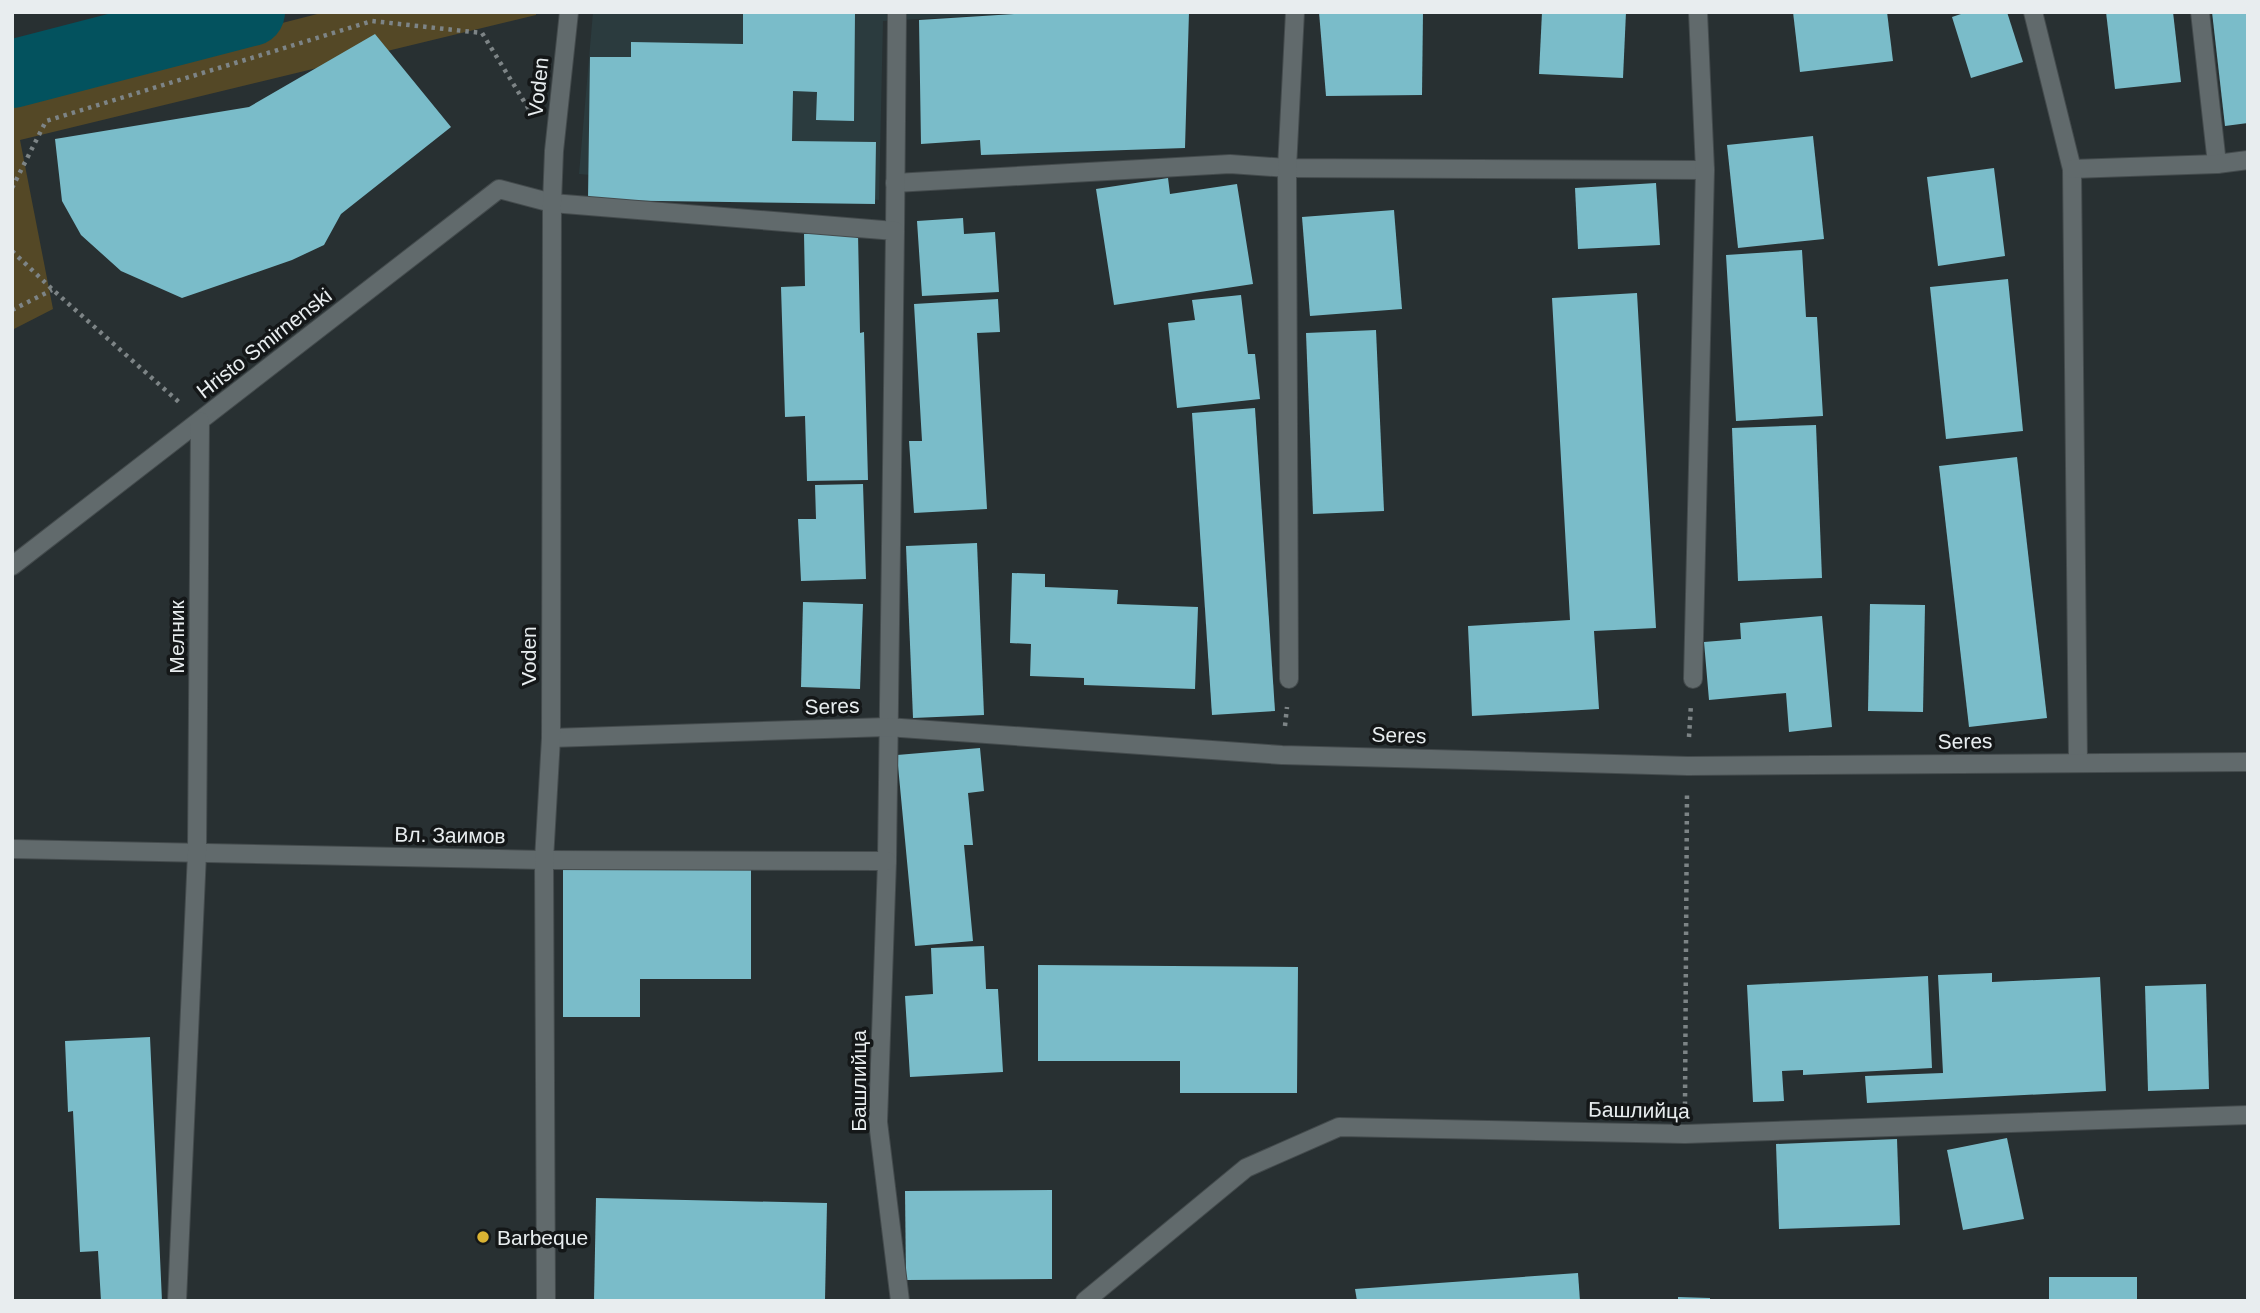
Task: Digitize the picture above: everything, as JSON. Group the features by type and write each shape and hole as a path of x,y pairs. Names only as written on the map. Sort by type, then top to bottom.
{"street":[{"name":"Voden","path":"546,1301 544,860 551,738 552,204 554,150 569,12"},
{"name":"Башлийца","path":"897,12 887,861 878,1122 901,1301"},
{"path":"1289,679 1287,168 1295,12"},
{"path":"1693,678 1705,170 1698,12"},
{"path":"2033,12 2072,169 2078,763"},
{"path":"2200,12 2217,164"},
{"path":"2072,169 2217,164 2248,160"},
{"path":"895,183 1230,164 1287,168 1705,170"},
{"name":"Hristo Smirnenski","path":"12,566 499,189 552,204"},
{"path":"552,204 895,231"},
{"name":"Мелник","path":"177,1301 197,853 200,421"},
{"name":"Seres","path":"551,738 887,727 1282,755 1688,766 2248,762"},
{"name":"Вл. Заимов","path":"12,849 544,860 887,861"},
{"name":"Башлийца","path":"1085,1301 1246,1168 1339,1127 1685,1134 2248,1115"}],"path":[{"path":"12,188 46,121 372,21 482,33 554,150"},
{"path":"12,251 200,421"},
{"path":"12,310 53,290"},
{"path":"1685,1134 1688,766 1693,678"},
{"path":"1282,755 1289,679"}],"shaded area":[{"path":"325,12 536,12 536,15 20,140 53,309 12,330 12,93"},
{"path":"593,12 1046,12 883,21 879,200 579,174"}],"building":[{"path":"743,12 855,12 854,121 816,120 817,92 793,91 792,141 876,142 875,204 588,200 590,57 631,57 631,42 743,44"},
{"path":"1048,12 1189,12 1185,148 981,155 980,140 921,144 919,20"},
{"path":"1319,12 1423,12 1422,95 1326,96"},
{"path":"1542,12 1626,12 1623,78 1539,74"},
{"path":"1793,12 1887,12 1893,61 1800,72"},
{"path":"1967,12 2007,12 2023,62 1971,78 1952,17"},
{"path":"2106,12 2173,12 2181,82 2115,89"},
{"path":"2212,12 2248,12 2248,123 2225,126"},
{"path":"375,34 451,127 341,214 324,245 292,260 182,298 121,271 81,235 62,201 55,139 249,107"},
{"path":"1813,136 1824,239 1738,248 1727,145"},
{"path":"1994,168 2005,256 1938,266 1927,177"},
{"path":"1168,178 1170,194 1237,184 1253,284 1114,305 1096,189"},
{"path":"1656,183 1660,245 1578,249 1575,188"},
{"path":"1394,210 1402,309 1310,316 1302,217"},
{"path":"963,218 964,234 995,232 999,292 922,296 917,221"},
{"path":"858,233 868,480 807,481 805,416 785,417 781,287 805,286 804,234"},
{"path":"1802,250 1806,317 1817,317 1823,416 1736,421 1726,255"},
{"path":"2008,279 2023,431 1946,439 1930,287"},
{"path":"1637,293 1656,628 1594,631 1599,709 1472,716 1468,626 1570,620 1552,298"},
{"path":"1241,295 1248,354 1255,354 1260,399 1177,408 1168,323 1195,320 1192,300"},
{"path":"998,299 1000,332 977,333 987,509 914,513 909,441 922,441 914,304"},
{"path":"1376,330 1384,511 1313,514 1306,333"},
{"path":"1255,408 1275,711 1212,715 1192,413"},
{"path":"1816,425 1822,578 1738,581 1732,428"},
{"path":"2017,457 2047,718 1969,727 1939,466"},
{"path":"863,484 866,579 801,581 798,519 816,519 815,485"},
{"path":"977,543 984,715 913,718 906,546"},
{"path":"1012,573 1045,574 1045,587 1118,590 1117,604 1198,607 1195,689 1084,685 1084,678 1030,676 1031,644 1010,643"},
{"path":"803,602 863,604 860,689 801,687"},
{"path":"1870,604 1925,605 1923,712 1868,711"},
{"path":"1822,616 1832,727 1789,732 1786,693 1709,700 1704,642 1741,639 1740,623"},
{"path":"980,748 984,791 968,793 973,845 964,845 973,941 915,946 897,755"},
{"path":"563,868 751,868 751,979 640,979 640,1017 563,1017"},
{"path":"984,946 986,989 998,989 1003,1072 910,1077 905,996 933,994 931,948"},
{"path":"1038,965 1298,967 1297,1093 1180,1093 1180,1061 1038,1061"},
{"path":"1992,973 1992,982 2100,977 2106,1091 1867,1103 1865,1076 1943,1073 1938,975"},
{"path":"1928,976 1932,1068 1803,1075 1803,1070 1782,1071 1784,1101 1753,1102 1747,985"},
{"path":"2206,984 2209,1089 2148,1091 2145,986"},
{"path":"150,1037 162,1301 101,1301 98,1251 80,1252 73,1111 68,1112 65,1041"},
{"path":"2007,1138 2024,1219 1963,1230 1947,1150"},
{"path":"1897,1139 1900,1225 1779,1229 1776,1144"},
{"path":"1052,1190 1052,1279 906,1280 905,1191"},
{"path":"596,1198 827,1203 825,1301 594,1301"},
{"path":"1578,1273 1580,1301 1357,1301 1355,1289"},
{"path":"2049,1277 2137,1277 2137,1301 2049,1301"},
{"path":"1678,1297 1710,1298 1710,1301 1678,1301"}],"waterway":[{"path":"12,74 251,12"}],"place":[{"name":"Barbeque","path":"483,1237"}]}
